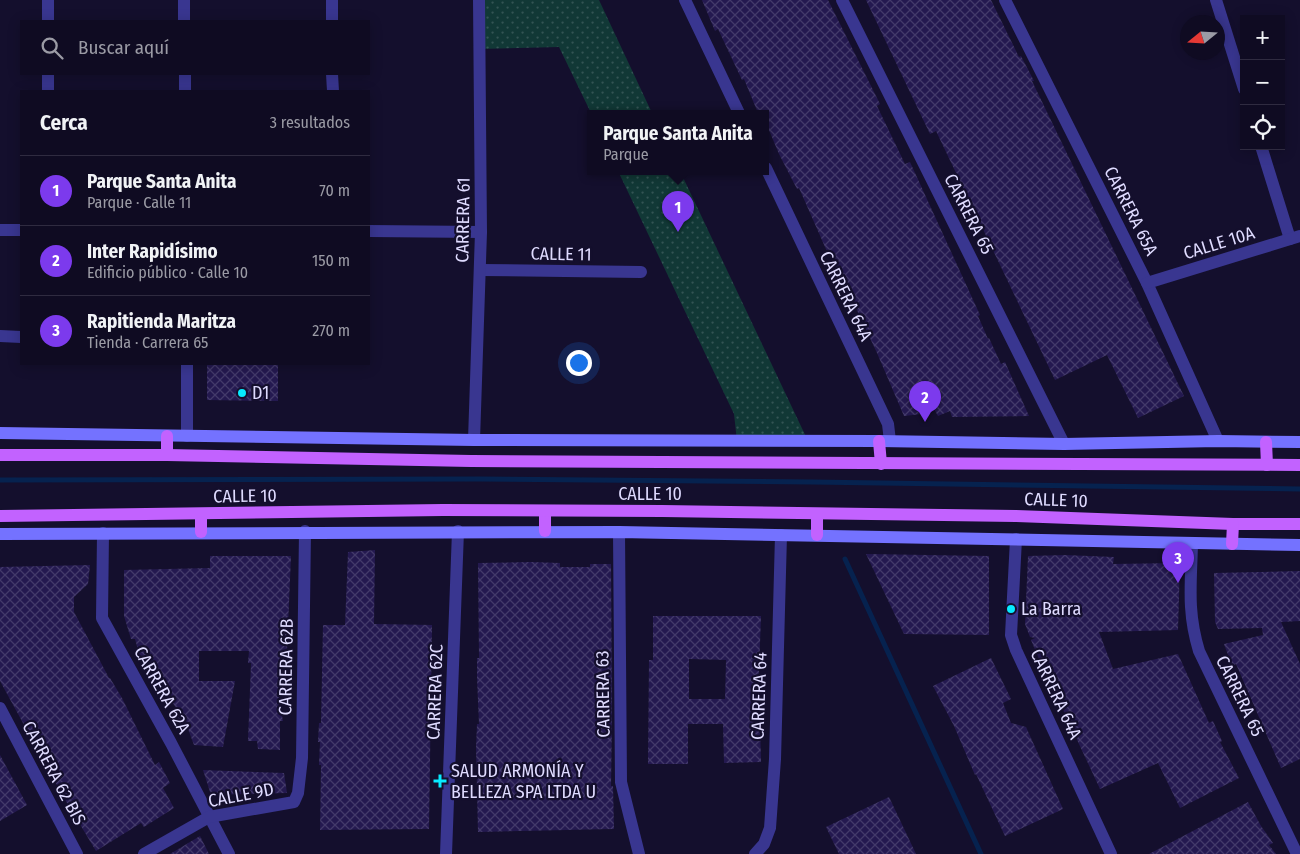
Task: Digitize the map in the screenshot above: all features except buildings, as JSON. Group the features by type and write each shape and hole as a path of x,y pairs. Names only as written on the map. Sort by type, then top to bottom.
{"main road":[{"path":"167,436 167,455"},
{"path":"881,464 885,441"},
{"path":"1266,442 1267,465"},
{"name":"CALLE 10","path":"0,455 167,455 471,461 1300,465"},
{"name":"CALLE 10","path":"0,516 443,510 662,511 1016,516 1233,524 1300,524"},
{"path":"545,511 545,531"},
{"path":"201,514 201,532"},
{"path":"817,514 817,535"},
{"path":"1232,544 1233,524"}],"street":[{"path":"48,0 48,20"},
{"path":"184,0 184,20"},
{"path":"332,0 332,20"},
{"name":"CARRERA 61","path":"474,440 481,232 479,0"},
{"path":"685,0 738,110"},
{"name":"CARRERA 65","path":"842,0 1064,444"},
{"name":"CARRERA 65A","path":"1005,0 1148,283 1218,441"},
{"path":"1216,0 1240,76"},
{"path":"48,75 48,90"},
{"path":"185,75 185,90"},
{"path":"332,75 333,90"},
{"path":"1262,150 1295,238"},
{"name":"CARRERA 64A","path":"769,174 888,424 885,441"},
{"path":"0,230 20,230"},
{"path":"370,231 481,232"},
{"name":"CALLE 10A","path":"1148,283 1295,238"},
{"name":"CALLE 11","path":"480,270 641,272"},
{"path":"0,336 20,337"},
{"path":"187,365 187,436"},
{"path":"0,433 474,440 885,441 1064,444 1218,441 1300,442"},
{"name":"CARRERA 62B","path":"294,802 298,793 302,758 305,531"},
{"name":"CALLE 10","path":"0,534 545,531 1300,545"},
{"name":"CARRERA 62C","path":"446,854 458,532"},
{"name":"CARRERA 63","path":"619,532 621,782 639,854"},
{"name":"CARRERA 62A","path":"103,533 102,618 229,854"},
{"name":"CARRERA 64","path":"754,854 764,844 770,828 775,759 781,535"},
{"name":"CARRERA 64A","path":"1016,539 1012,635 1014,642 1111,854"},
{"name":"CARRERA 65","path":"1192,544 1190,612 1199,651 1296,854"},
{"name":"CARRERA 62 BIS","path":"0,708 77,854"},
{"name":"CALLE 9D","path":"144,854 209,817 294,802"}],"green space":[{"path":"479,0 599,0 651,110 590,110 559,47 479,49"},
{"path":"620,175 682,175 808,441 737,441 734,414"}],"waterway":[{"path":"0,480 479,479 1300,489"},
{"path":"845,559 981,854"}],"place":[{"name":"Parque Santa Anita","path":"678,232"},
{"name":"D1","path":"242,393"},
{"name":"Inter Rapidísimo","path":"925,422"},
{"name":"Rapitienda Maritza","path":"1178,583"},
{"name":"La Barra","path":"1011,609"},
{"name":"SALUD ARMONÍA Y BELLEZA SPA LTDA U","path":"440,781"}]}
